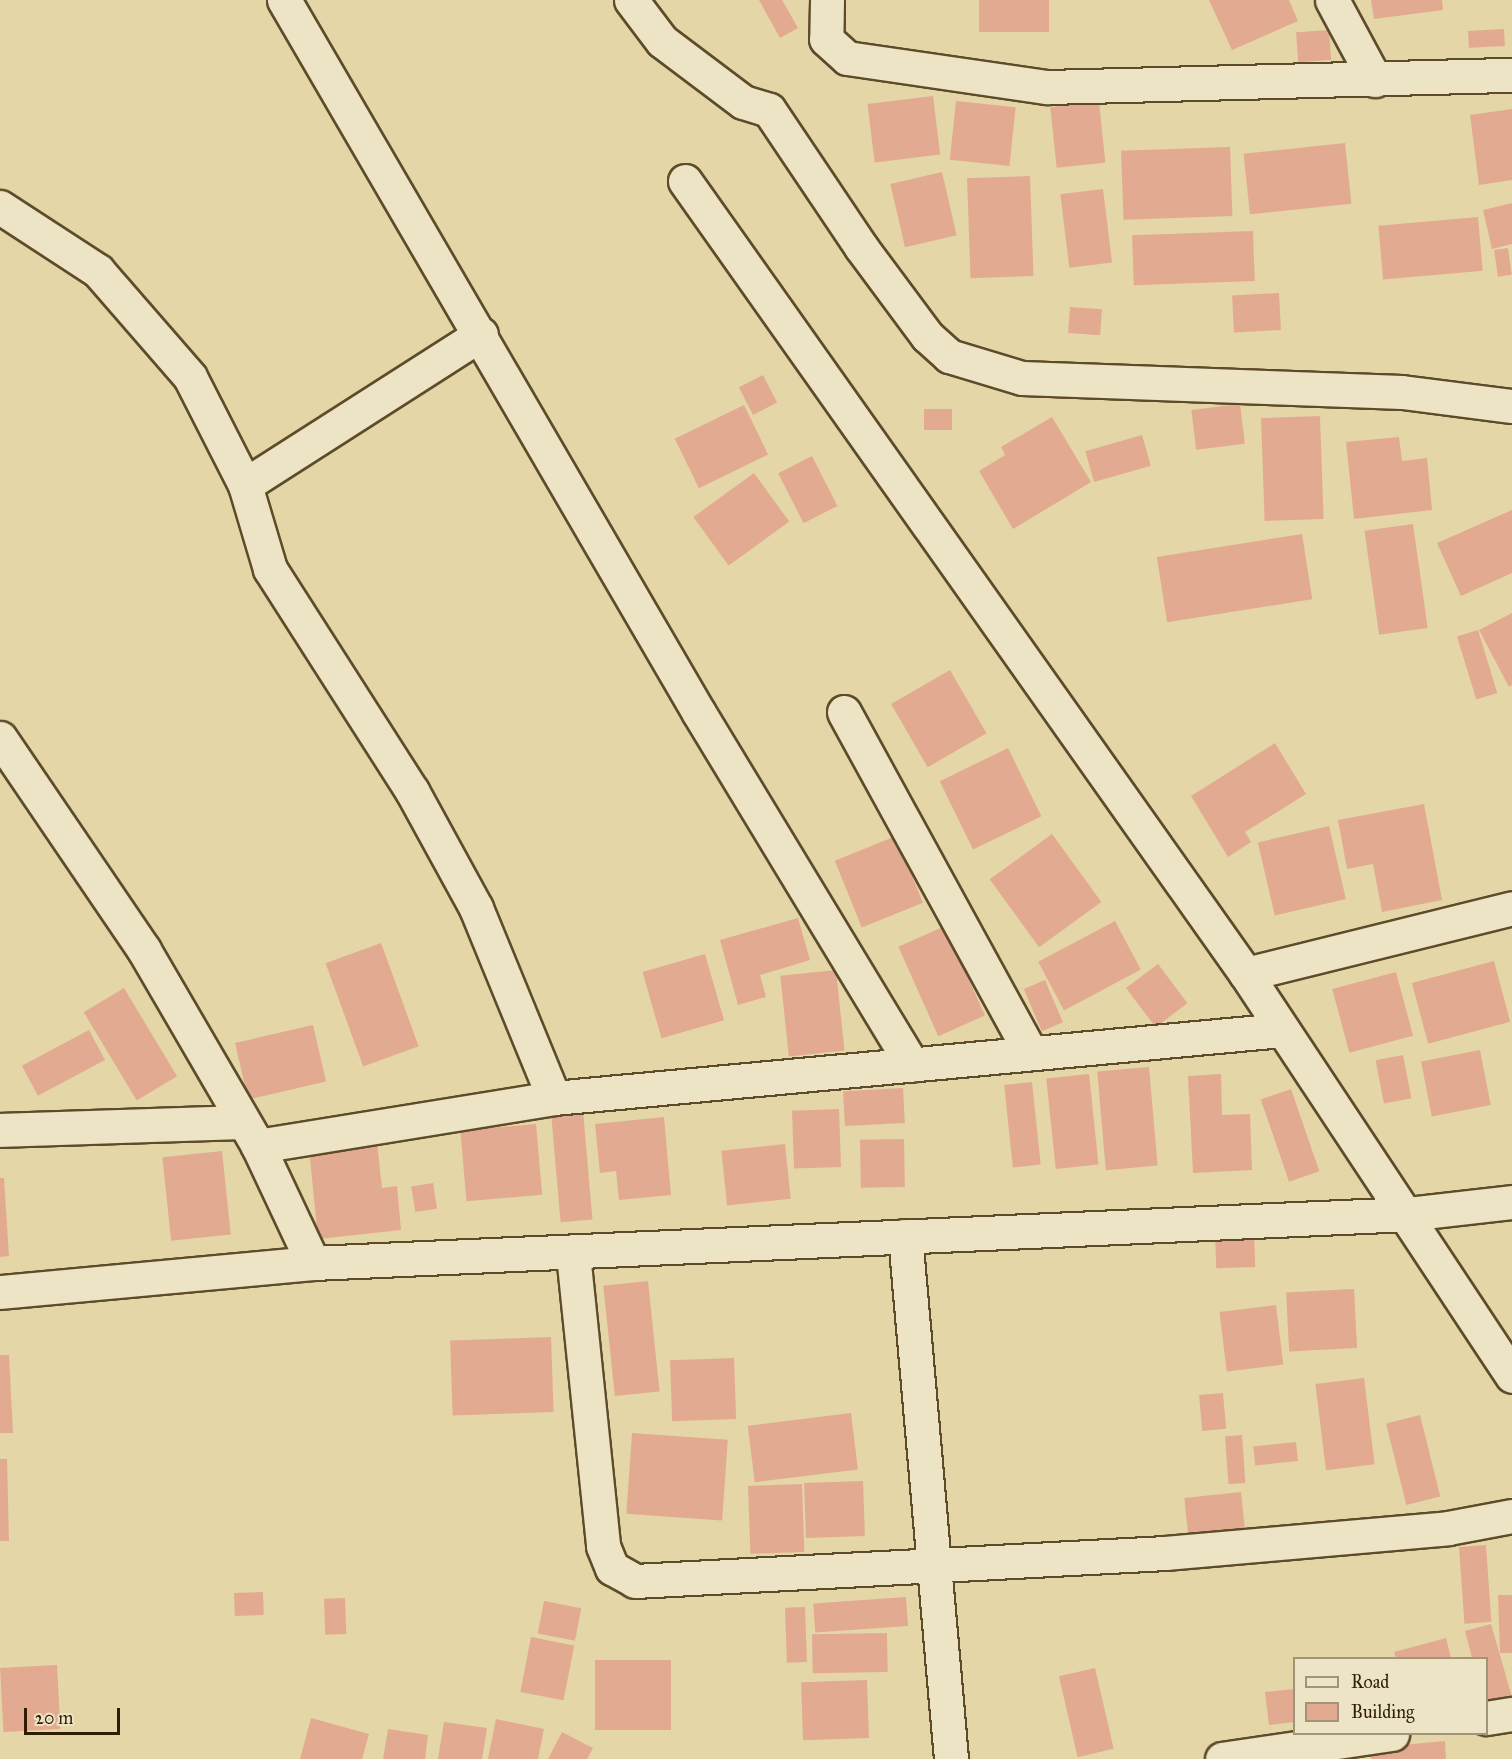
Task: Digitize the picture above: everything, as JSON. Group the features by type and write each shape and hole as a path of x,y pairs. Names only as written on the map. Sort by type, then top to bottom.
{"street":[{"path":"284,0 481,334 699,713 912,1065"},
{"path":"632,0 662,41 743,102 769,110 901,301 950,356 1022,378 1402,392 1512,406"},
{"path":"827,0 826,39 847,58 1047,87 1512,75"},
{"path":"1332,0 1375,80"},
{"path":"685,181 1246,974 1407,1214 1512,1376"},
{"path":"0,207 98,271 190,377 245,485 270,570 412,791 476,908 554,1098"},
{"path":"245,485 481,334"},
{"path":"844,712 1031,1053"},
{"path":"0,738 144,950 249,1134 313,1263"},
{"path":"1246,974 1512,908"},
{"path":"0,1131 249,1134 554,1098 1282,1030"},
{"path":"0,1292 313,1263 573,1254 904,1236 1407,1214 1512,1202"},
{"path":"904,1236 951,1759"},
{"path":"573,1254 603,1546 612,1568 635,1581 1165,1553 1448,1528 1512,1516"},
{"path":"1488,1718 1512,1714"},
{"path":"1222,1759 1385,1735"}],"building":[{"path":"759,0 782,0 798,28 780,38"},
{"path":"979,0 1049,0 1049,32 979,32"},
{"path":"1209,0 1289,0 1298,21 1232,50"},
{"path":"1371,0 1442,0 1443,10 1374,19"},
{"path":"1504,29 1505,46 1469,48 1468,31"},
{"path":"1329,30 1331,60 1298,62 1296,32"},
{"path":"933,96 940,155 875,163 867,104"},
{"path":"956,101 1016,107 1010,166 950,160"},
{"path":"1099,102 1105,163 1057,168 1050,107"},
{"path":"1512,109 1512,180 1479,185 1470,115"},
{"path":"1345,143 1351,204 1250,214 1244,154"},
{"path":"1230,147 1232,216 1123,220 1121,151"},
{"path":"942,172 957,235 905,247 890,184"},
{"path":"1030,176 1033,276 971,278 967,178"},
{"path":"1103,189 1112,262 1069,268 1060,194"},
{"path":"1512,203 1512,244 1492,249 1483,210"},
{"path":"1478,217 1483,271 1383,280 1378,226"},
{"path":"1253,231 1255,281 1134,285 1132,235"},
{"path":"1508,248 1512,275 1498,277 1494,250"},
{"path":"1279,293 1281,330 1234,332 1232,295"},
{"path":"1070,307 1102,309 1100,335 1068,333"},
{"path":"763,375 777,403 753,415 739,387"},
{"path":"1240,404 1245,444 1196,450 1191,410"},
{"path":"744,405 768,454 699,488 675,439"},
{"path":"924,409 952,409 952,430 924,430"},
{"path":"1320,416 1324,519 1265,521 1261,418"},
{"path":"1052,417 1091,482 1013,529 979,471 1005,455 1001,447"},
{"path":"1142,435 1151,466 1094,482 1085,451"},
{"path":"1399,437 1402,461 1427,458 1432,510 1354,519 1346,442"},
{"path":"812,456 837,506 804,523 778,473"},
{"path":"754,473 789,522 729,566 693,517"},
{"path":"1512,510 1512,573 1461,596 1437,543"},
{"path":"1413,524 1428,628 1379,635 1364,531"},
{"path":"1302,534 1312,599 1167,622 1157,557"},
{"path":"1512,613 1512,685 1509,687 1479,630"},
{"path":"1478,630 1497,693 1476,700 1457,636"},
{"path":"950,670 986,733 928,767 891,704"},
{"path":"1275,743 1306,794 1245,832 1251,842 1228,857 1191,796"},
{"path":"1008,748 1041,816 973,850 940,781"},
{"path":"1424,804 1442,900 1382,912 1373,864 1347,869 1338,820"},
{"path":"1329,826 1346,899 1275,915 1258,842"},
{"path":"1052,834 1101,902 1039,947 990,879"},
{"path":"896,836 923,903 862,927 835,861"},
{"path":"798,918 810,960 760,975 766,997 738,1005 720,940"},
{"path":"1115,921 1141,970 1064,1010 1038,962"},
{"path":"945,926 985,1016 938,1036 898,947"},
{"path":"381,943 419,1046 363,1067 326,963"},
{"path":"705,954 724,1020 662,1038 643,972"},
{"path":"1494,961 1510,1022 1428,1044 1412,983"},
{"path":"1158,964 1187,1003 1156,1027 1126,988"},
{"path":"836,970 844,1051 789,1056 780,976"},
{"path":"1396,972 1413,1036 1349,1053 1332,989"},
{"path":"1045,980 1063,1022 1042,1031 1024,989"},
{"path":"124,988 177,1076 137,1100 84,1012"},
{"path":"313,1025 326,1082 248,1100 235,1043"},
{"path":"89,1030 105,1060 38,1096 22,1066"},
{"path":"1480,1050 1491,1105 1432,1116 1421,1061"},
{"path":"1403,1055 1411,1098 1384,1104 1376,1060"},
{"path":"1149,1067 1158,1166 1106,1170 1097,1072"},
{"path":"1089,1074 1099,1165 1056,1169 1046,1078"},
{"path":"1221,1074 1222,1115 1250,1114 1252,1170 1193,1173 1188,1076"},
{"path":"1032,1082 1041,1165 1013,1167 1004,1085"},
{"path":"903,1088 905,1123 845,1126 843,1091"},
{"path":"1291,1089 1319,1171 1289,1182 1261,1099"},
{"path":"839,1109 841,1167 794,1169 792,1111"},
{"path":"583,1111 592,1220 561,1222 551,1114"},
{"path":"664,1117 671,1195 619,1200 616,1171 600,1173 595,1124"},
{"path":"536,1124 542,1195 466,1201 460,1131"},
{"path":"904,1139 905,1187 861,1188 860,1140"},
{"path":"377,1142 382,1188 397,1186 401,1230 318,1239 309,1148"},
{"path":"785,1144 791,1199 727,1205 721,1151"},
{"path":"222,1151 231,1235 171,1241 162,1157"},
{"path":"0,1178 4,1178 9,1256 0,1257"},
{"path":"433,1183 437,1209 415,1212 411,1186"},
{"path":"1254,1232 1255,1267 1216,1268 1215,1233"},
{"path":"648,1281 660,1391 615,1396 603,1286"},
{"path":"1354,1289 1357,1348 1289,1351 1286,1293"},
{"path":"1276,1305 1283,1365 1227,1371 1219,1312"},
{"path":"551,1337 554,1412 453,1415 450,1341"},
{"path":"0,1355 9,1355 13,1433 0,1433"},
{"path":"734,1358 736,1419 672,1421 670,1360"},
{"path":"1364,1378 1375,1464 1326,1470 1315,1384"},
{"path":"1223,1393 1226,1429 1202,1431 1199,1395"},
{"path":"851,1413 858,1470 755,1482 748,1426"},
{"path":"1420,1415 1440,1497 1406,1505 1386,1423"},
{"path":"632,1433 728,1440 722,1520 626,1514"},
{"path":"1242,1435 1245,1483 1228,1484 1225,1436"},
{"path":"1296,1442 1298,1461 1255,1465 1253,1446"},
{"path":"0,1459 7,1459 9,1541 0,1541"},
{"path":"863,1481 865,1536 806,1538 804,1483"},
{"path":"802,1484 804,1552 750,1554 748,1486"},
{"path":"1241,1492 1245,1531 1188,1537 1184,1498"},
{"path":"1486,1545 1491,1622 1464,1624 1459,1547"},
{"path":"263,1592 264,1615 235,1616 234,1593"},
{"path":"1498,1595 1512,1595 1512,1653 1500,1653"},
{"path":"906,1597 908,1626 815,1632 813,1603"},
{"path":"345,1598 346,1634 325,1635 324,1599"},
{"path":"544,1601 581,1608 575,1641 538,1633"},
{"path":"805,1607 807,1662 787,1663 785,1608"},
{"path":"1491,1624 1512,1697 1488,1703 1488,1657 1472,1657 1465,1631"},
{"path":"887,1633 888,1672 813,1673 812,1634"},
{"path":"531,1637 574,1645 564,1700 520,1692"},
{"path":"1446,1638 1451,1657 1396,1657 1394,1652"},
{"path":"595,1660 671,1660 671,1730 595,1730"},
{"path":"57,1665 60,1729 3,1732 0,1668"},
{"path":"1095,1668 1114,1749 1078,1757 1059,1676"},
{"path":"867,1680 869,1738 803,1740 801,1682"},
{"path":"1293,1689 1293,1722 1269,1725 1265,1692"},
{"path":"311,1718 369,1734 362,1759 300,1759"},
{"path":"496,1719 544,1729 538,1759 488,1759"},
{"path":"444,1722 487,1728 482,1759 438,1759"},
{"path":"388,1729 428,1735 425,1759 383,1759"},
{"path":"562,1732 593,1748 587,1759 548,1759"},
{"path":"1445,1741 1446,1759 1371,1759 1370,1748"}]}
